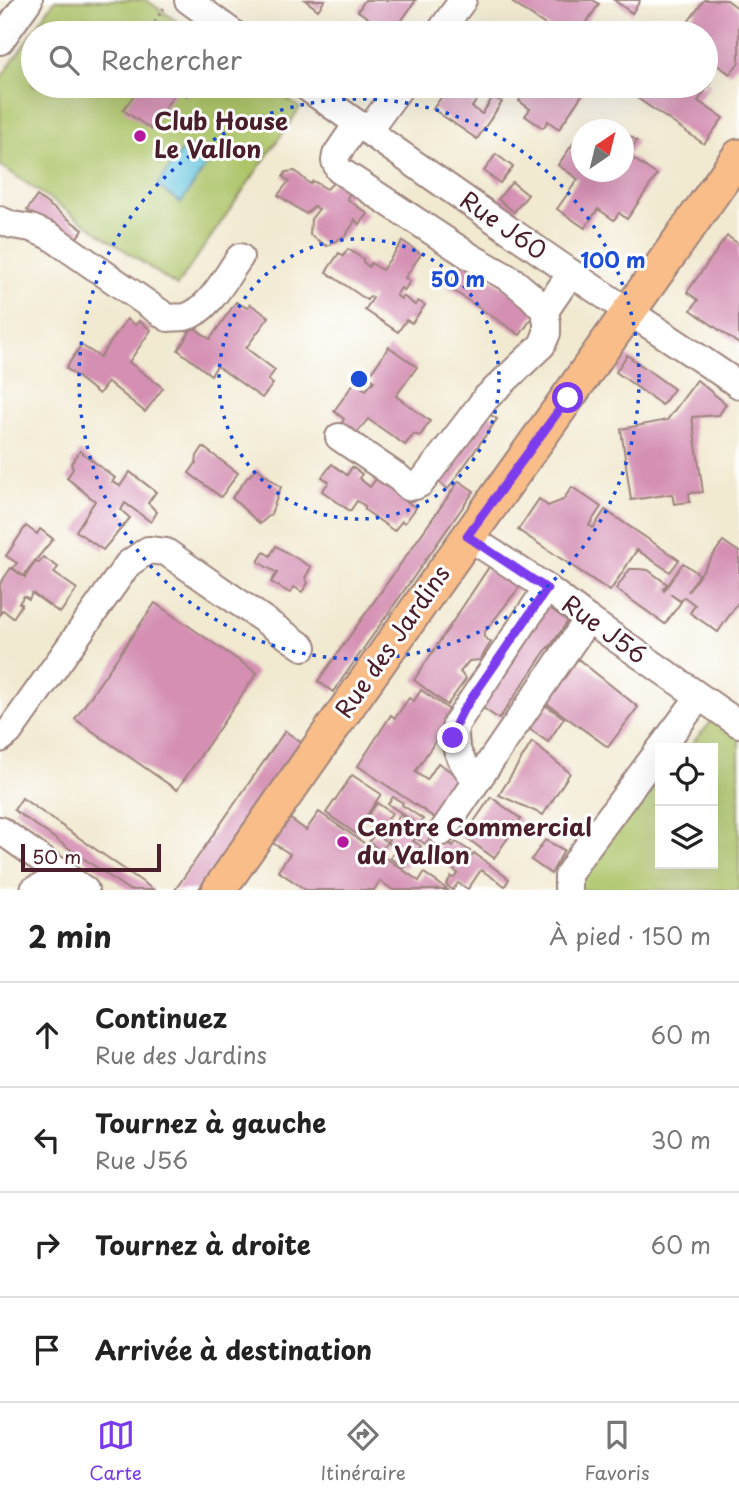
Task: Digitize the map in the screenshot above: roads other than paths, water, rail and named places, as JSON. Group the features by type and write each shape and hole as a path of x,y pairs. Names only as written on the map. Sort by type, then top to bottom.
{"main road":[{"name":"Rue des Jardins","path":"219,890 467,536 739,156"}],"street":[{"path":"0,41 29,0"},
{"path":"188,0 217,21"},
{"path":"448,21 463,0"},
{"name":"Rue J60","path":"322,98 571,273 739,385"},
{"path":"339,437 409,487 415,486 486,398 542,345 547,333 545,311 512,280 471,257 339,170 335,161 336,155 390,98"},
{"path":"0,220 50,236 168,318 184,317 198,311 240,257"},
{"path":"545,311 571,273"},
{"name":"Rue J56","path":"467,536 739,724"},
{"path":"0,739 9,732 128,564 148,550 166,552 303,646"},
{"path":"477,781 464,765 453,738 456,724 547,589"},
{"path":"442,832 588,619"},
{"path":"665,743 699,697"},
{"path":"568,890 568,875 579,858 655,757"},
{"path":"0,830 76,883"},
{"path":"34,890 76,883"}],"water":[{"path":"186,144 210,160 181,203 157,186"}],"place":[{"name":"Club House Le Vallon","path":"140,136"},
{"name":"Centre Commercial du Vallon","path":"343,842"}]}
